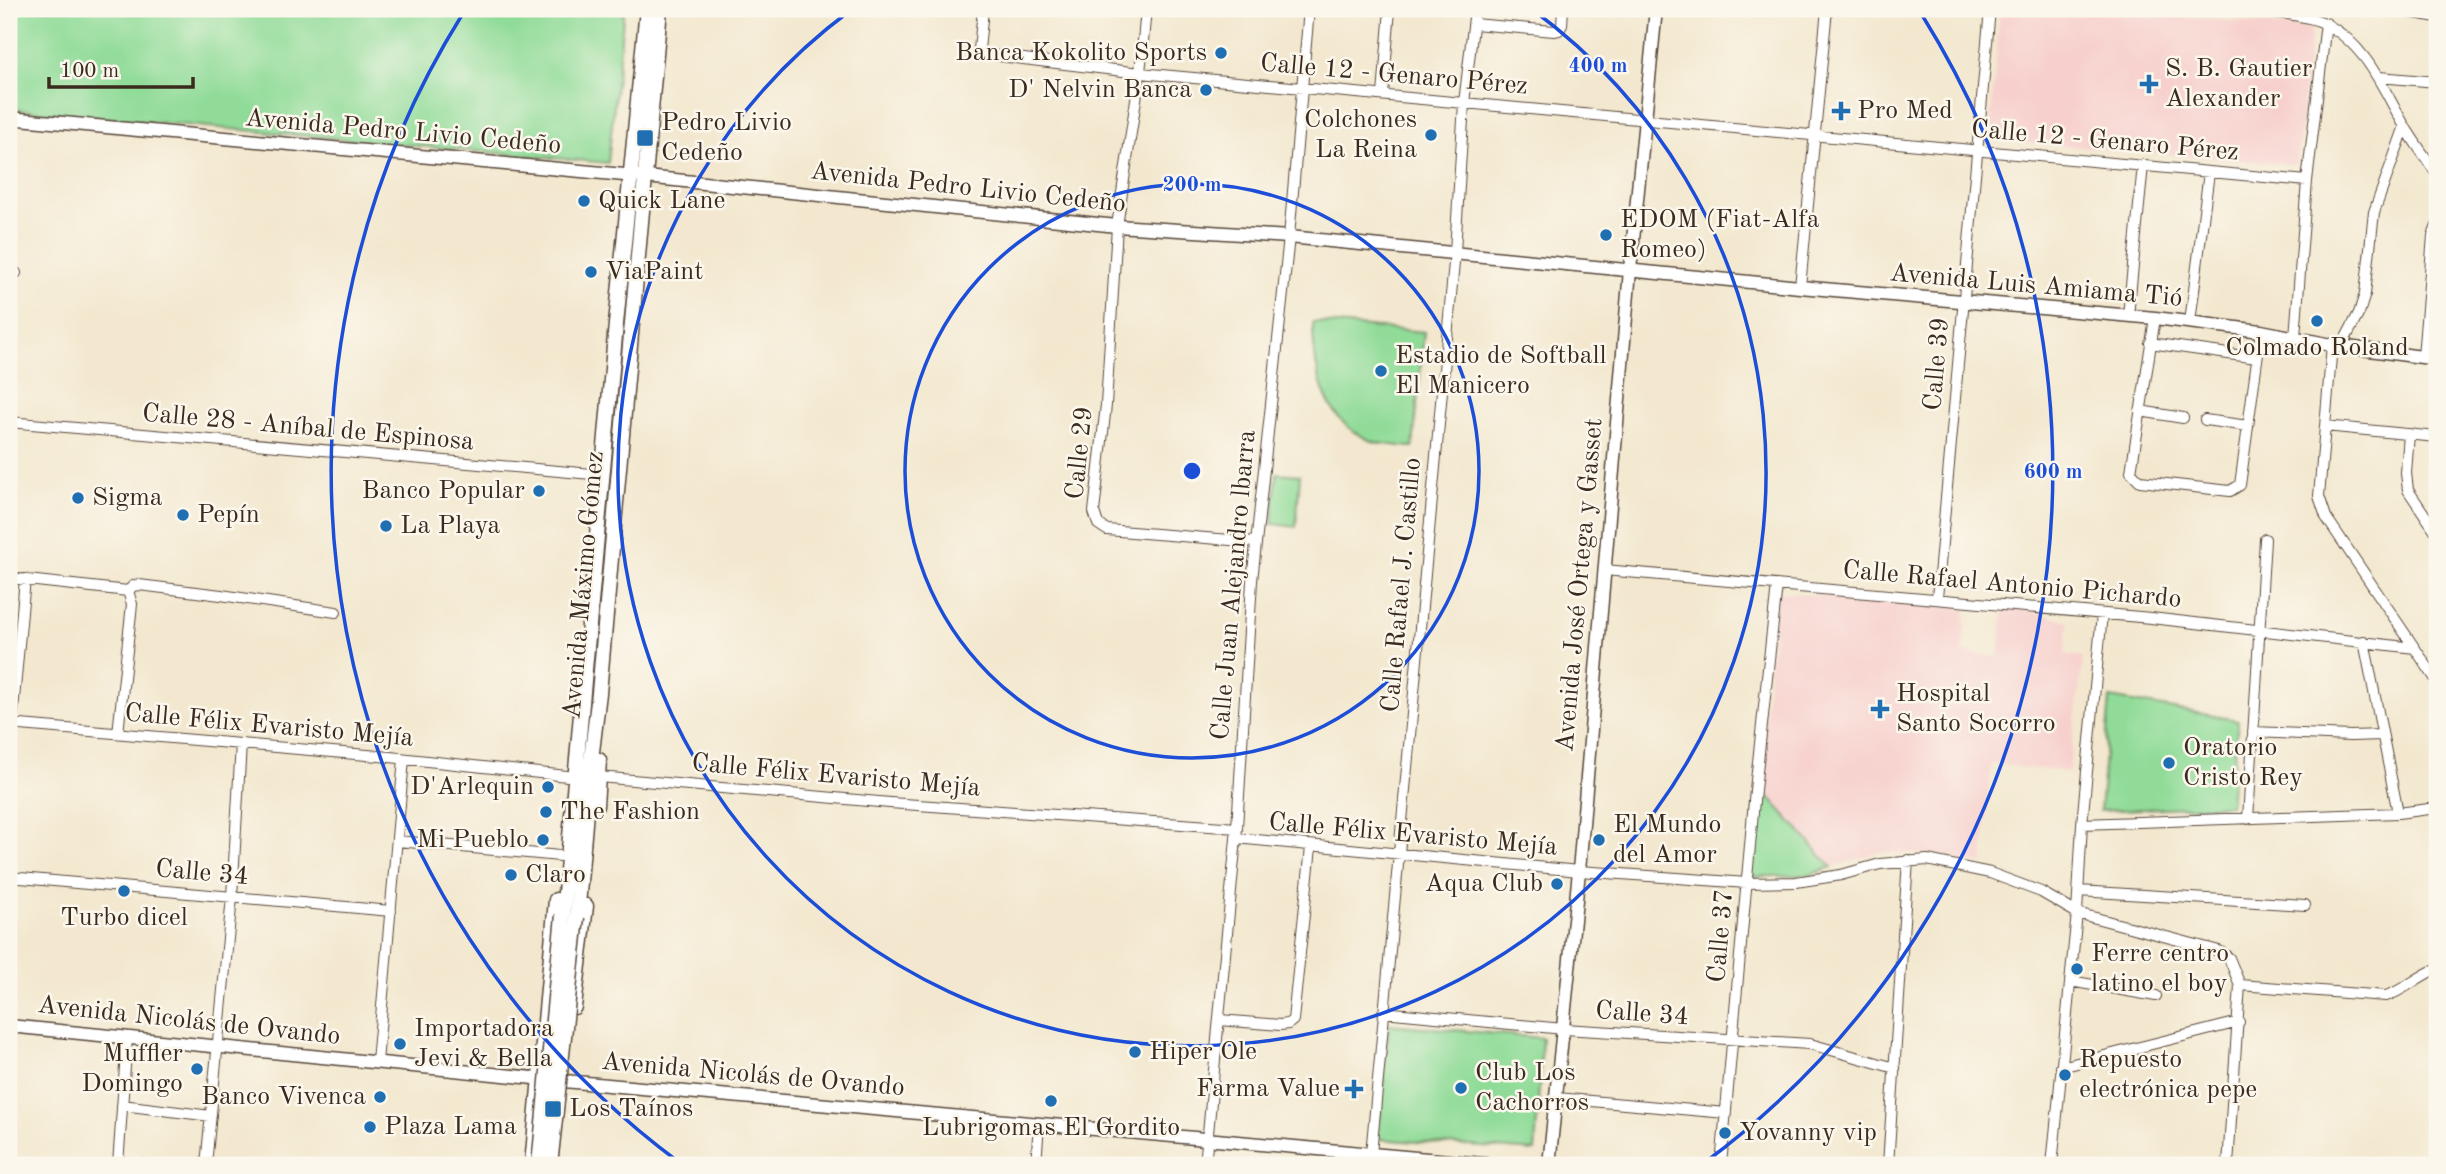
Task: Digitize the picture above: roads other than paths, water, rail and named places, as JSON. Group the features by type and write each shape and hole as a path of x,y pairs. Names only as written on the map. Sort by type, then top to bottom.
{"main road":[{"name":"Avenida Máximo Gómez","path":"539,1165 599,693 639,177 647,9"},
{"name":"Avenida Máximo Gómez","path":"550,1165 570,916 583,691 616,324 639,177 660,9"},
{"name":"Avenida José Ortega y Gasset","path":"1549,1165 1564,1029 1630,270 1656,9"},
{"name":"Avenida Pedro Livio Cedeño","path":"9,118 639,177 1117,226 1289,237 1630,270"},
{"name":"Avenida Luis Amiama Tió","path":"1630,270 2155,318 2261,331 2336,346 2437,359"},
{"path":"532,1165 569,753 583,691"},
{"path":"556,1165 599,778 599,693"},
{"name":"Avenida Nicolás de Ovando","path":"9,1026 564,1081 1208,1139 1370,1160 1494,1165"}],"street":[{"name":"Calle 12 - Genaro Pérez","path":"983,9 980,53 1140,73 2307,181"},
{"path":"1117,226 1140,73 1146,9"},
{"name":"Calle Juan Alejandro lbarra","path":"1205,1165 1236,833 1255,542 1289,237 1309,9"},
{"path":"1383,95 1390,9"},
{"name":"Calle Rafael J. Castillo","path":"1370,1160 1455,252 1464,103 1475,9"},
{"path":"1474,24 1554,31 1559,30 1562,25 1563,9"},
{"path":"1800,287 1827,9"},
{"name":"Calle 39","path":"1937,598 1990,9"},
{"path":"2236,9 2308,18 2326,23 2360,50 2437,174"},
{"path":"2392,9 2437,17"},
{"path":"2294,337 2307,181 2326,23"},
{"path":"2379,77 2437,82"},
{"path":"2405,126 2374,212 2365,294 2359,313 2336,346 2319,496 2326,517 2437,681"},
{"path":"2127,316 2143,166"},
{"path":"2190,322 2209,172"},
{"name":"Calle 29","path":"1117,226 1106,405 1094,512 1098,524 1107,530 1255,542"},
{"path":"2423,357 2433,236 2437,226"},
{"path":"2155,318 2131,472 2140,481 2230,491 2240,485 2261,331"},
{"path":"2150,343 2257,358"},
{"path":"2140,411 2183,418"},
{"path":"2205,420 2248,426"},
{"name":"Calle 28 - Aníbal de Espinosa","path":"9,422 603,475"},
{"path":"2325,426 2437,436"},
{"path":"2409,434 2406,473 2408,490 2437,533"},
{"path":"2248,819 2265,539"},
{"name":"Calle Rafael Antonio Pichardo","path":"1604,570 2260,629 2415,648"},
{"path":"9,578 128,591"},
{"path":"9,754 25,579"},
{"path":"128,591 132,586 139,585 221,594 336,612"},
{"name":"Calle 37","path":"1720,1165 1777,585"},
{"path":"118,733 132,604 128,591"},
{"path":"2052,1165 2079,891 2082,824 2102,614"},
{"path":"2364,641 2398,813"},
{"name":"Calle Félix Evaristo Mejía","path":"10,724 567,776"},
{"path":"2253,732 2382,735"},
{"path":"206,1165 232,897 241,744"},
{"path":"377,1062 404,759"},
{"name":"Calle Félix Evaristo Mejía","path":"599,778 1236,833 1311,847 1398,855 1747,883 1796,882 1908,860 1940,862 1990,873 2041,892 2077,913 2219,951 2229,958 2240,985"},
{"path":"2082,824 2398,813 2437,808"},
{"path":"397,841 560,856"},
{"path":"1220,1020 1280,1025 1293,1020 1311,847"},
{"path":"1888,1165 1908,860"},
{"name":"Calle 34","path":"9,877 391,911"},
{"path":"2079,891 2305,905"},
{"path":"2228,1165 2240,985 2386,996 2405,987 2416,977 2434,970"},
{"path":"2070,981 2156,996"},
{"name":"Calle 34","path":"1383,1013 1564,1029 1810,1044 1895,1068"},
{"path":"2062,1067 2239,1022"},
{"path":"127,1038 118,1164 149,1165"},
{"path":"1557,1098 1726,1113"},
{"path":"122,1104 211,1116"},
{"path":"1036,1165 1039,1123"}],"place":[{"name":"Banca Kokolito Sports","path":"1221,53"},
{"name":"S. B. Gautier Alexander","path":"2149,84"},
{"name":"D' Nelvin Banca","path":"1206,90"},
{"name":"Pro Med","path":"1841,111"},
{"name":"Colchones La Reina","path":"1431,135"},
{"name":"Pedro Livio Cedeño","path":"645,138"},
{"name":"Quick Lane","path":"584,201"},
{"name":"EDOM (Fiat-Alfa Romeo)","path":"1606,235"},
{"name":"ViaPaint","path":"591,272"},
{"name":"Colmado Roland","path":"2317,321"},
{"name":"Estadio de Softball El Manicero","path":"1381,371"},
{"name":"Banco Popular","path":"539,491"},
{"name":"Sigma","path":"78,498"},
{"name":"Pepín","path":"183,515"},
{"name":"La Playa","path":"386,526"},
{"name":"Hospital Santo Socorro","path":"1880,709"},
{"name":"Oratorio Cristo Rey","path":"2169,763"},
{"name":"D'Arlequin","path":"548,787"},
{"name":"The Fashion","path":"546,812"},
{"name":"Mi Pueblo","path":"543,840"},
{"name":"El Mundo del Amor","path":"1599,840"},
{"name":"Claro","path":"511,875"},
{"name":"Aqua Club","path":"1557,884"},
{"name":"Turbo dicel","path":"124,891"},
{"name":"Ferre centro latino el boy","path":"2077,969"},
{"name":"Importadora Jevi & Bella","path":"400,1044"},
{"name":"Hiper Ole","path":"1135,1052"},
{"name":"Muffler Domingo","path":"197,1069"},
{"name":"Repuesto electrónica pepe","path":"2065,1075"},
{"name":"Club Los Cachorros","path":"1461,1088"},
{"name":"Farma Value","path":"1354,1089"},
{"name":"Banco Vivenca","path":"380,1097"},
{"name":"Lubrigomas El Gordito","path":"1051,1101"},
{"name":"Los Taínos","path":"553,1109"},
{"name":"Plaza Lama","path":"370,1127"},
{"name":"Yovanny vip","path":"1725,1133"}]}
